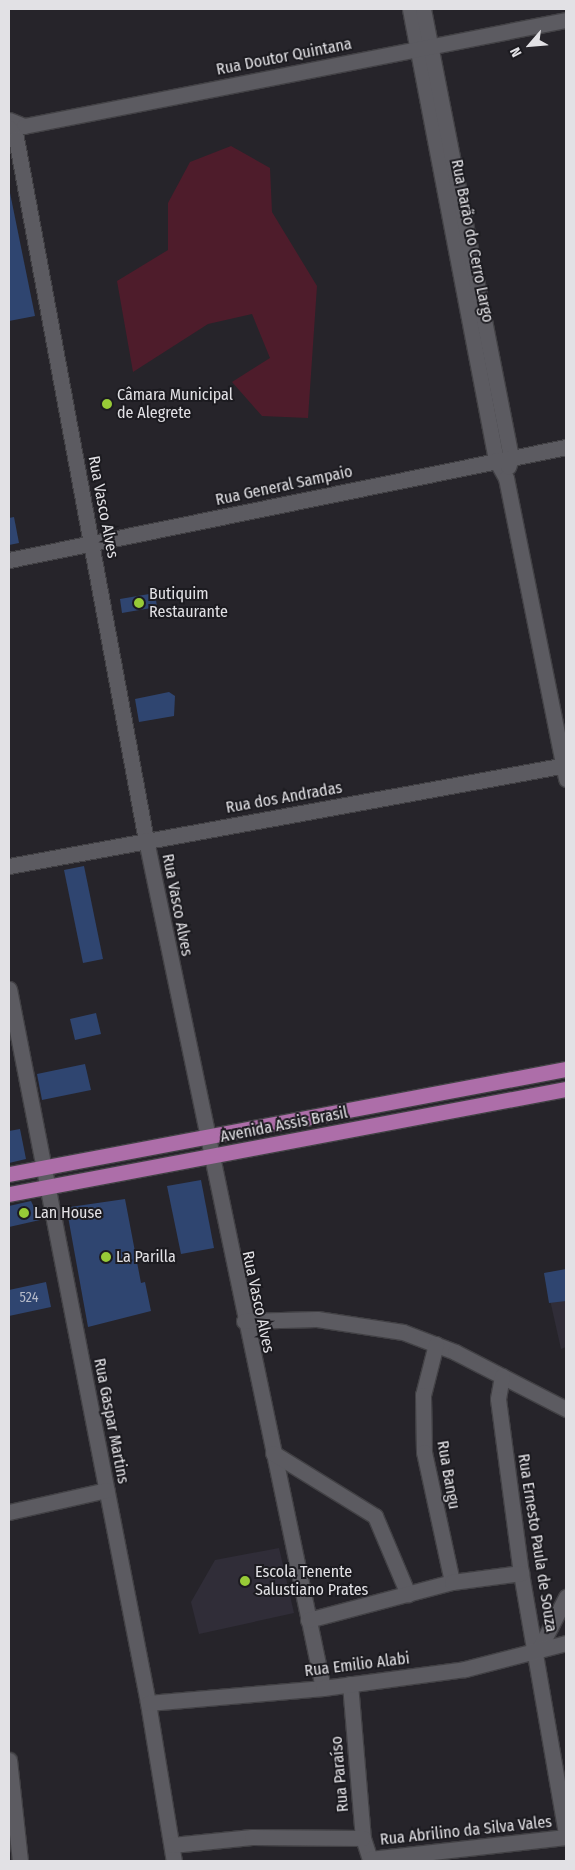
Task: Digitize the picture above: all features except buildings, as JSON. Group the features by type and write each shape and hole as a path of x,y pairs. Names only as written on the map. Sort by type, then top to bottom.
{"main road":[{"name":"Avenida Assis Brasil","path":"9,1174 566,1069"},
{"name":"Avenida Assis Brasil","path":"9,1194 566,1089"},
{"path":"448,1091 452,1111"},
{"path":"110,1155 113,1174"}],"street":[{"name":"Rua Barão do Cerro Largo","path":"410,9 424,46"},
{"name":"Rua Barão do Cerro Largo","path":"423,9 424,46 506,478 565,769"},
{"name":"Rua Doutor Quintana","path":"9,120 24,126 424,46 566,20"},
{"name":"Rua Vasco Alves","path":"9,128 16,138 146,840 244,1321 324,1688"},
{"name":"Rua General Sampaio","path":"9,560 566,447"},
{"name":"Rua dos Andradas","path":"9,866 146,840 565,769"},
{"name":"Rua Gaspar Martins","path":"9,989 50,1186 148,1703 174,1861"},
{"path":"244,1321 317,1319 403,1332 436,1344 566,1409"},
{"name":"Rua Bangu","path":"436,1344 423,1395 424,1452 452,1582"},
{"name":"Rua Ernesto Paula de Souza","path":"502,1376 498,1399 521,1573 537,1650 566,1833"},
{"path":"273,1453 375,1516 408,1594"},
{"path":"9,1512 107,1490"},
{"path":"308,1620 452,1582 521,1573"},
{"path":"537,1650 566,1596"},
{"name":"Rua Emilio Alabi","path":"148,1703 324,1688 465,1669 566,1643"},
{"name":"Rua Paraíso","path":"350,1684 363,1838 370,1859"},
{"path":"9,1760 20,1861"},
{"name":"Rua Abrilino da Silva Vales","path":"370,1859 566,1837"},
{"path":"172,1845 252,1838 363,1838"}],"shaded area":[{"path":"231,146 270,168 272,212 317,286 308,418 262,416 232,382 270,358 252,314 208,324 133,372 117,281 168,250 168,203 190,162"},
{"path":"566,1270 566,1347 561,1349 544,1273"},
{"name":"Escola Tenente Salustiano Prates","path":"279,1548 294,1613 199,1634 191,1602 215,1560"}],"place":[{"name":"Câmara Municipal de Alegrete","path":"107,404"},
{"name":"Butiquim Restaurante","path":"139,603"},
{"name":"Lan House","path":"24,1213"},
{"name":"La Parilla","path":"106,1257"},
{"name":"Escola Tenente Salustiano Prates","path":"245,1581"}]}
